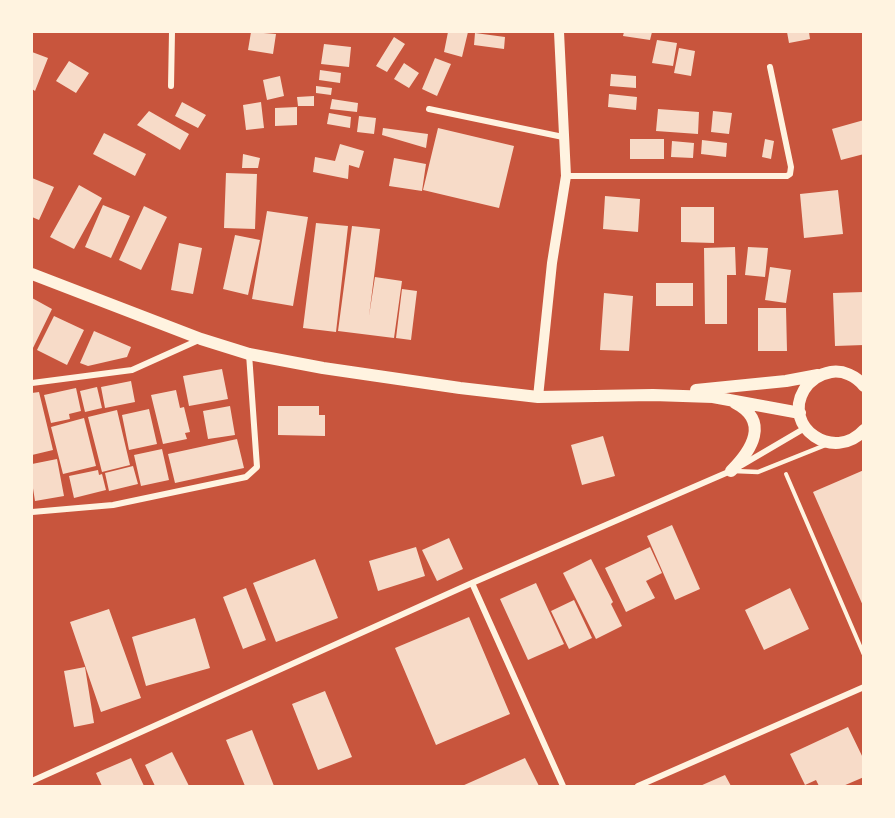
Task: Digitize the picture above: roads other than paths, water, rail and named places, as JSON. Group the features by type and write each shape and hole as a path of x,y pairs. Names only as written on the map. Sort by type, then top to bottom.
{"main road":[{"path":"32,274 201,339 249,354 323,368 538,397 653,395 713,397 800,413"},
{"path":"653,395 786,381 840,372 864,373"},
{"path":"840,372 851,375 864,386"},
{"path":"824,374 807,385 800,403 800,413 806,428 821,440 831,443 842,443 853,439 864,430"},
{"path":"731,400 749,413 755,432 749,451 731,471"}],"street":[{"path":"171,86 172,32"},
{"path":"538,397 552,263 566,176 559,32"},
{"path":"566,176 787,176 790,174 791,167 770,67"},
{"path":"429,109 563,138"},
{"path":"32,383 132,370 201,339"},
{"path":"32,512 113,505 246,477 257,467 249,354"},
{"path":"32,781 472,583 731,471 806,428"},
{"path":"472,583 563,786"},
{"path":"638,786 864,687"}],"lane":[{"path":"731,471 758,472 831,443"}]}
